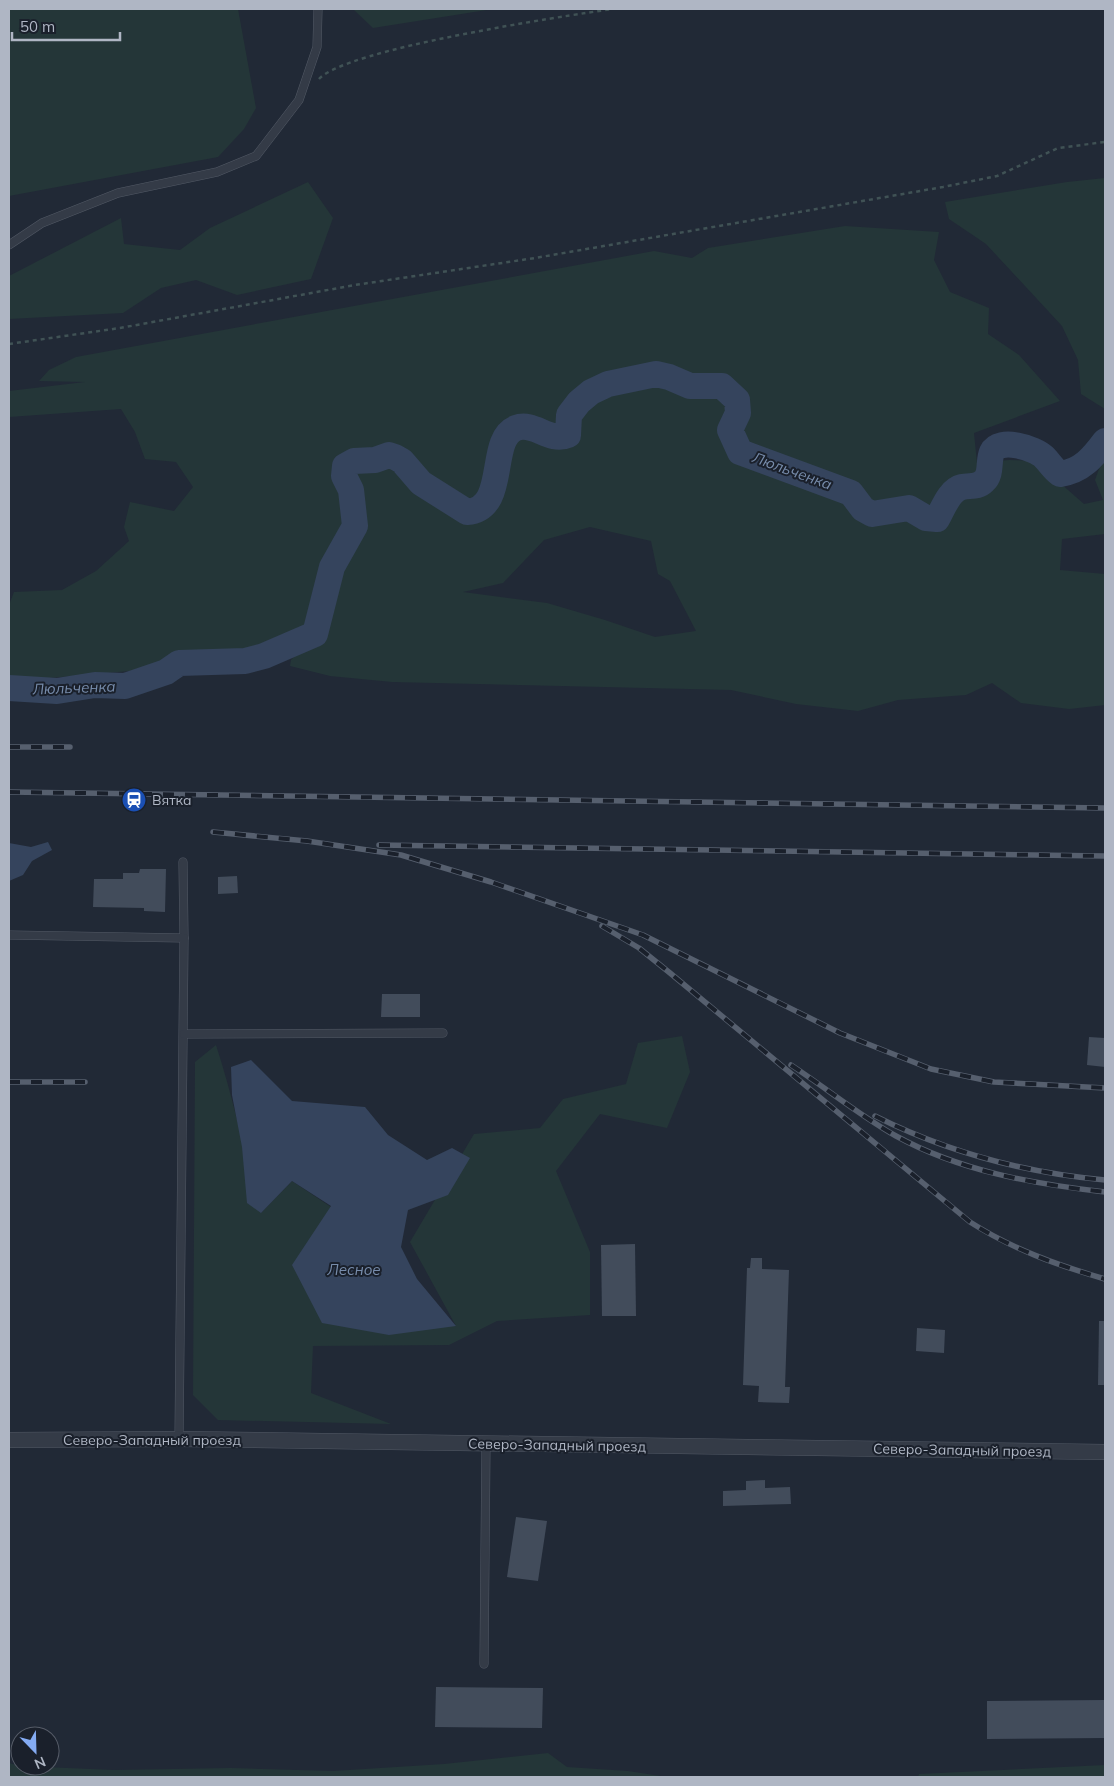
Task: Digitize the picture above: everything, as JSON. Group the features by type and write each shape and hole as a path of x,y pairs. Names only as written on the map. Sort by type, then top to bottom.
{"street":[{"name":"Северо-Западный проезд","path":"9,1440 179,1439 1105,1452"}],"lane":[{"path":"9,245 42,223 118,193 217,172 256,156 299,100 317,47 318,9"},
{"path":"179,1439 184,1034 183,862"},
{"path":"9,935 184,938"},
{"path":"184,1034 443,1033"},
{"path":"484,1664 486,1444"}],"path":[{"path":"318,79 325,72 366,57 459,36 613,9"},
{"path":"9,344 120,328 355,285 545,256 943,187 997,176 1058,148 1105,142"}],"shaded area":[{"path":"9,9 238,9 256,108 244,129 218,157 9,196"},
{"path":"353,9 493,9 373,28"},
{"path":"1105,178 1105,409 1081,394 1078,360 1062,326 986,244 949,219 945,202 1067,182"},
{"path":"308,182 333,218 311,279 237,295 196,280 161,288 123,313 9,319 9,276 121,218 124,244 180,250 210,228"},
{"path":"845,226 939,232 934,260 950,292 989,308 988,334 1019,355 1060,401 974,433 977,463 1009,460 1048,461 1060,483 1084,504 1103,500 1095,480 1105,453 1105,534 1062,539 1060,570 1105,574 1105,705 1069,709 1021,703 992,683 966,695 898,700 858,711 796,704 731,690 392,682 330,676 290,666 291,660 307,643 303,637 291,634 239,651 130,671 27,680 9,676 9,605 14,592 62,590 96,571 129,541 124,527 130,502 174,511 193,487 176,462 145,459 135,432 121,409 9,417 9,391 85,382 39,381 49,370 76,357 654,251 692,258 708,248","holes":["590,527 651,541 658,574 670,581 696,631 655,637 547,603 463,592 503,583 544,540"]},
{"path":"682,1036 690,1072 667,1128 600,1114 556,1171 590,1252 590,1315 497,1321 449,1345 313,1346 311,1393 391,1424 218,1420 193,1395 195,1062 216,1045 261,1213 292,1181 331,1207 456,1326 410,1242 474,1134 540,1128 563,1099 626,1084 638,1043"},
{"path":"548,1753 567,1767 628,1771 667,1777 9,1777 9,1763 10,1776 60,1776 60,1768 114,1770 231,1768 333,1771 444,1764"},
{"path":"1105,1765 1105,1777 918,1777 919,1774"}],"water":[{"path":"48,842 52,850 32,861 23,875 9,881 9,843 31,847"},
{"name":"Лесное","path":"251,1060 292,1101 365,1107 388,1135 427,1160 452,1148 470,1158 448,1195 408,1210 401,1247 417,1279 456,1326 389,1335 322,1323 292,1265 331,1206 292,1181 261,1213 247,1203 242,1147 232,1095 231,1067"}],"building":[{"path":"140,869 166,869 165,912 144,911 144,908 93,907 94,879 123,879 123,873 139,873"},
{"path":"237,876 238,893 218,894 218,877"},
{"path":"382,994 420,994 420,1017 381,1017"},
{"path":"1089,1037 1105,1038 1105,1067 1087,1065"},
{"path":"635,1244 636,1316 602,1316 601,1245"},
{"path":"751,1258 762,1258 762,1269 789,1270 785,1387 790,1387 789,1403 758,1402 759,1386 743,1385 747,1268 750,1268"},
{"path":"1099,1321 1105,1321 1105,1385 1098,1385"},
{"path":"917,1328 945,1330 944,1353 916,1351"},
{"path":"765,1480 765,1488 790,1487 791,1504 723,1506 723,1491 746,1490 746,1481"},
{"path":"516,1517 547,1521 538,1581 507,1577"},
{"path":"436,1687 543,1688 542,1728 435,1727"},
{"path":"1105,1700 1105,1738 987,1739 987,1701"}],"waterway":[{"name":"Люльченка","path":"9,688 57,691 95,685 125,686 166,672 179,663 245,661 264,656 315,634 332,567 355,526 351,490 344,476 345,466 354,461 375,460 389,455 402,461 421,483 467,512 480,508 488,499 493,487 502,445 507,435 516,428 523,427 529,427 554,436 568,435 569,415 579,402 591,392 608,384 656,374 690,386 722,386 737,400 738,413 730,430 740,452 851,493 863,509 872,514 909,508 926,518 937,519 953,492 962,487 976,485 984,481 988,475 992,452 1002,445 1033,450 1044,457 1060,474 1075,470 1081,466 1091,458 1105,441"}],"railway":[{"path":"9,747 70,747"},
{"path":"9,792 1105,808"},
{"path":"213,832 307,841 401,855 491,882 643,935 840,1033 931,1069 994,1082 1105,1088"},
{"path":"379,845 1105,856"},
{"path":"602,926 639,948 970,1222 986,1232 1035,1255 1105,1279"},
{"path":"791,1065 882,1128 920,1148 971,1167 998,1174 1051,1185 1105,1192"},
{"path":"9,1082 85,1082"},
{"path":"875,1116 930,1140 987,1159 1046,1172 1105,1180"}],"place":[{"name":"Вятка","path":"134,800"}]}
